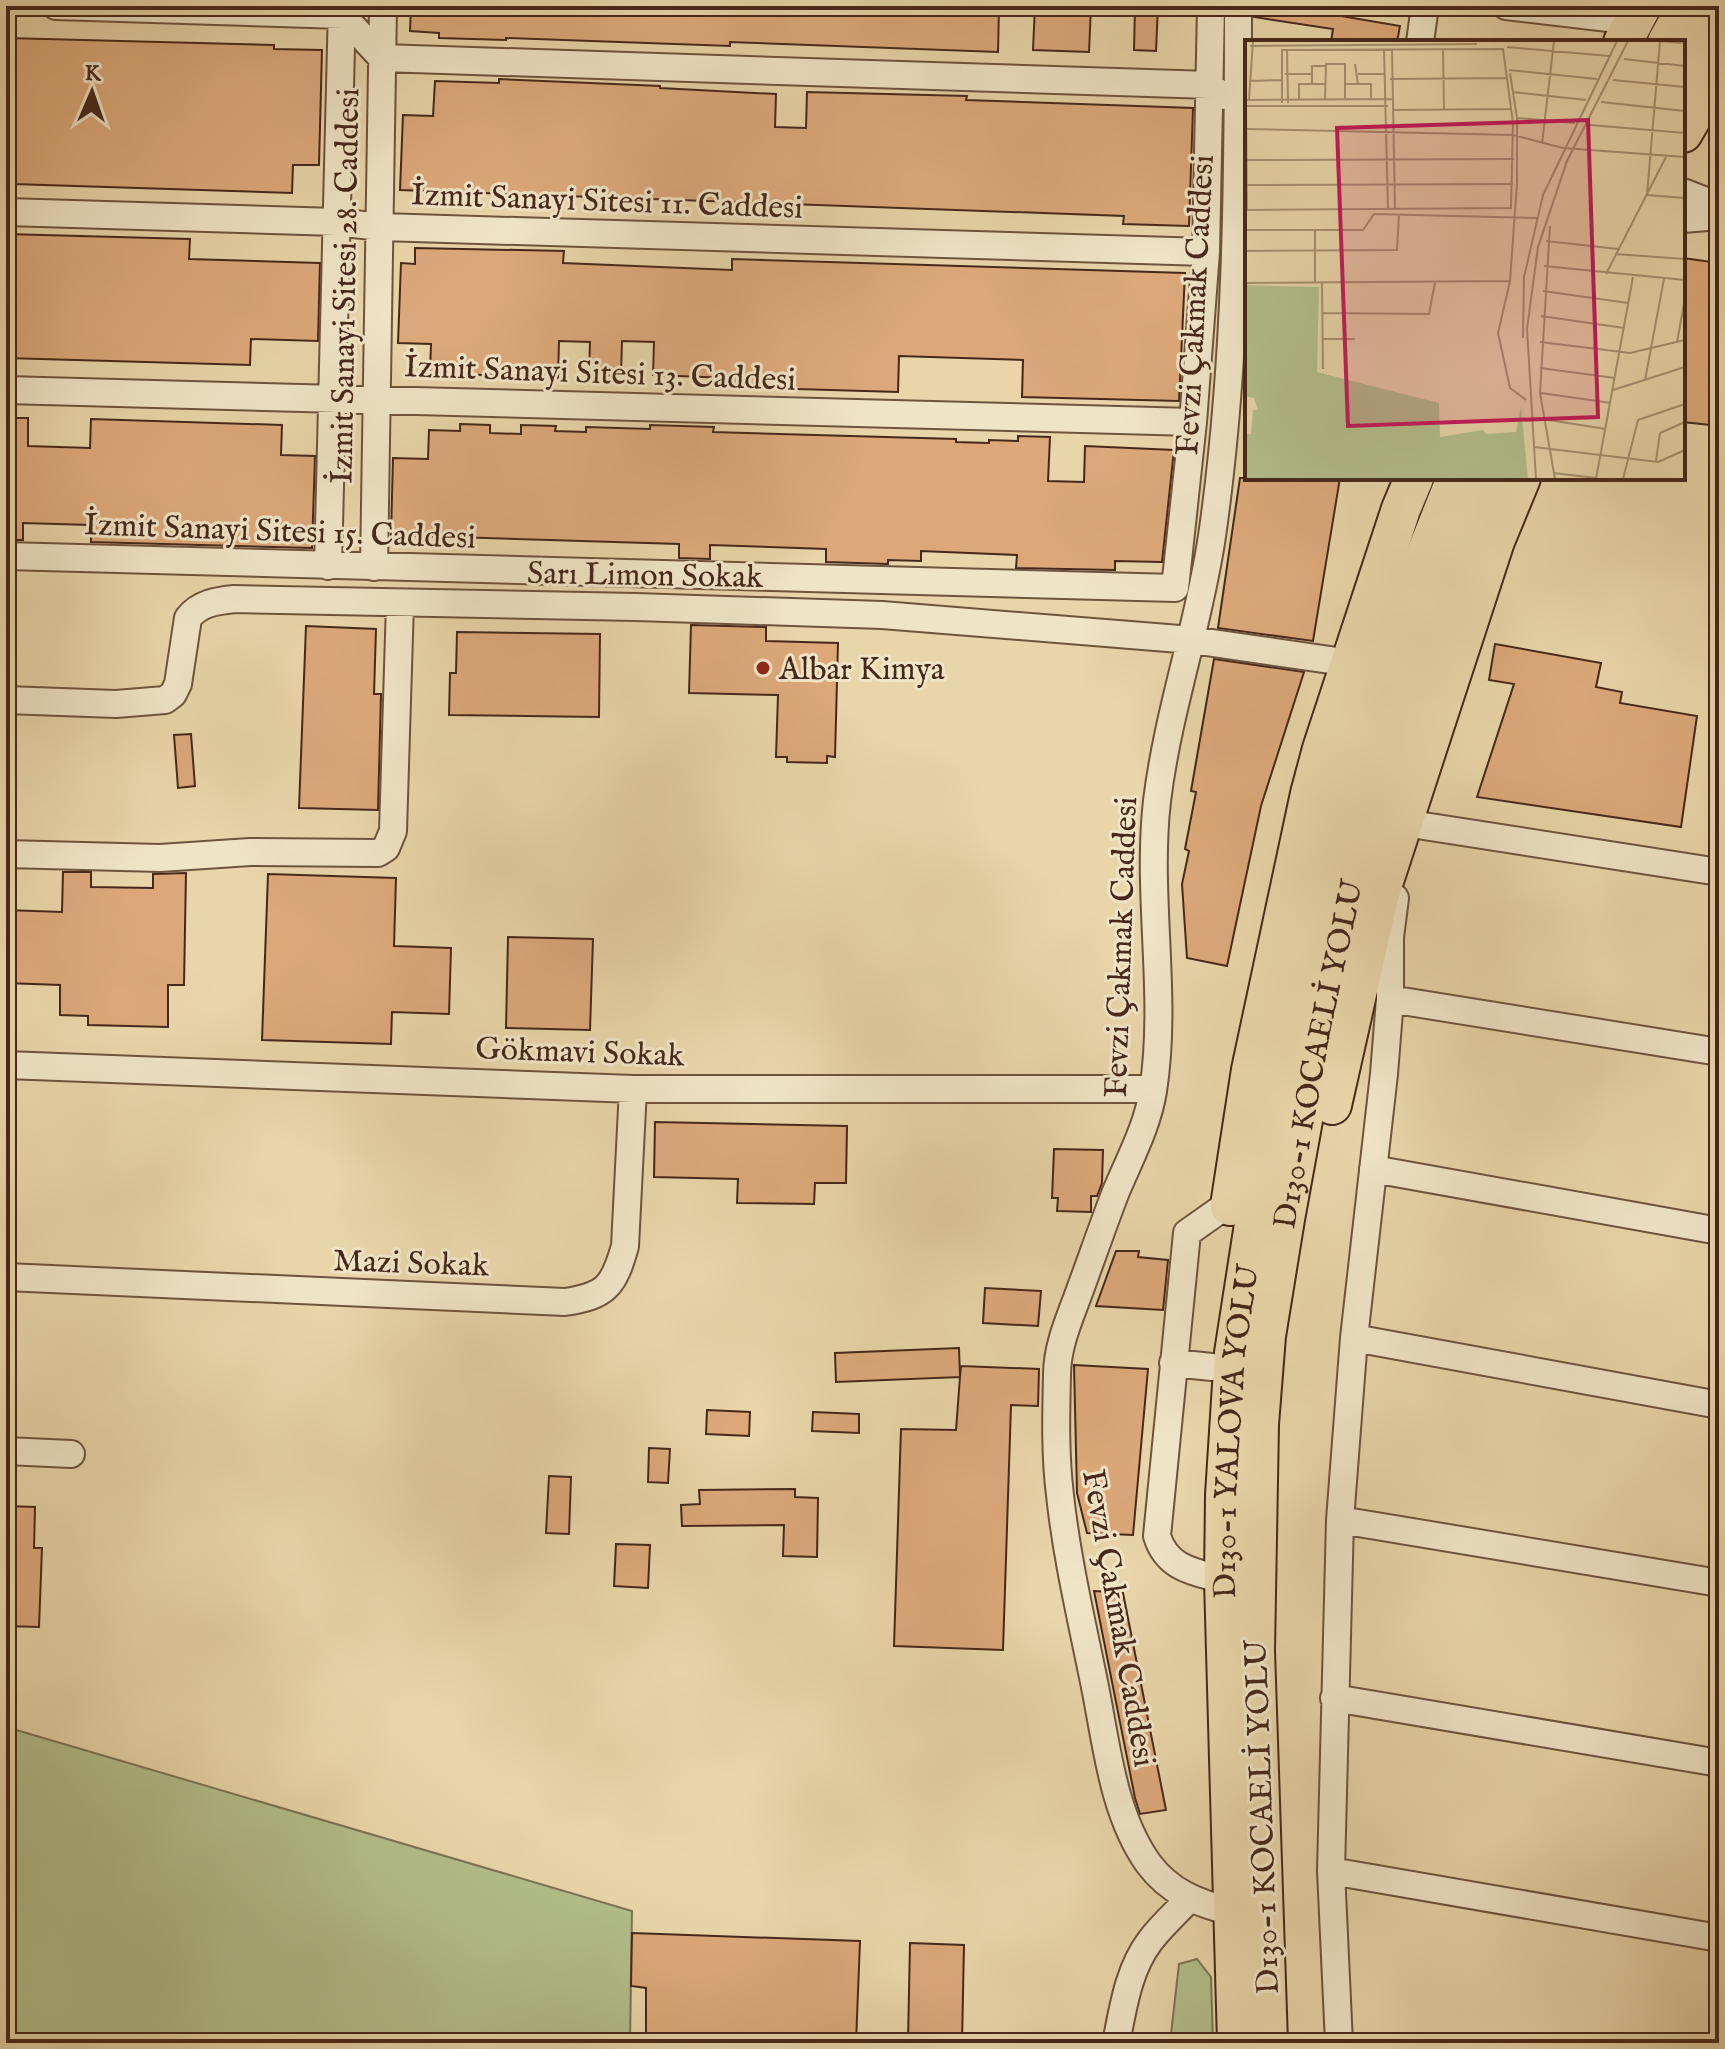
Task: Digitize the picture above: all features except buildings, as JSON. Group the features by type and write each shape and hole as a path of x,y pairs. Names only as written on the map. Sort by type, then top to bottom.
{"highway":[{"path":"1668,40 1687,6"},
{"path":"1685,73 1719,12"},
{"path":"1685,130 1719,71"},
{"path":"1225,1495 1212,1367 1231,1202 1251,1070 1282,917 1322,749 1413,480"},
{"path":"1350,831 1387,660 1455,480"},
{"path":"1350,831 1488,480"},
{"path":"1255,1651 1276,1434 1301,1268 1335,1087 1379,896 1495,541 1520,480"},
{"name":"D130-1 YALOVA YOLU","path":"1237,2043 1224,1580 1225,1495 1234,1353 1260,1186 1298,983 1350,831"},
{"name":"D130-1 KOCAELİ YOLU","path":"1268,2043 1255,1651 1259,1424 1266,1336 1319,1032 1343,917 1350,831"}],"street":[{"path":"56,6 342,11 382,58 1210,85 1242,113"},
{"name":"İzmit Sanayi Sitesi 28. Caddesi","path":"374,567 383,6"},
{"path":"1193,422 1206,252 1211,6"},
{"name":"Fevzi Çakmak Caddesi","path":"1232,1912 1176,1892 1148,1863 1128,1827 1119,1800 1066,1546 1057,1449 1057,1375 1060,1346 1114,1197 1143,1130 1153,1089 1157,1041 1154,889 1157,804 1165,752 1192,640 1213,532 1225,416 1242,113 1238,6"},
{"path":"1420,40 1425,6"},
{"path":"1506,6 1633,23"},
{"name":"İzmit Sanayi Sitesi 28. Caddesi","path":"328,566 342,11"},
{"path":"1685,193 1719,211"},
{"path":"1685,207 1719,211"},
{"path":"1685,219 1719,211"},
{"name":"İzmit Sanayi Sitesi 11. Caddesi","path":"6,212 336,222 381,227 1206,252"},
{"name":"İzmit Sanayi Sitesi 13. Caddesi","path":"6,390 1193,422"},
{"name":"İzmit Sanayi Sitesi 15. Caddesi","path":"6,556 1175,588 1193,422"},
{"name":"Sarı Limon Sokak","path":"6,700 116,704 165,700 173,694 178,684 188,618 195,609 207,604 234,599 882,615 1192,640 1351,663"},
{"path":"6,854 160,858 250,852 378,853 386,848 393,831 400,603"},
{"path":"1339,2043 1331,1871 1340,1520 1354,1338 1390,999 1393,910 1436,720"},
{"path":"1411,824 1719,872"},
{"path":"1390,999 1719,1052"},
{"name":"Gökmavi Sokak","path":"6,1065 633,1089 1153,1089"},
{"name":"Mazi Sokak","path":"6,1277 565,1302 584,1299 599,1294 610,1285 625,1246 633,1089"},
{"path":"1373,1169 1719,1231"},
{"path":"1224,1580 1183,1569 1170,1561 1161,1551 1157,1536 1187,1233 1231,1202"},
{"path":"1354,1338 1719,1405"},
{"path":"1173,1363 1212,1367"},
{"path":"6,1451 71,1454"},
{"path":"1340,1520 1719,1583"},
{"path":"1334,1698 1719,1763"},
{"path":"1331,1871 1719,1938"},
{"path":"1116,2043 1139,1958 1150,1940 1189,1899"}],"green space":[{"path":"6,1727 632,1911 630,2043 6,2043"},
{"path":"1197,1959 1211,1977 1213,2043 1170,2043 1179,1964"}],"place":[{"name":"Albar Kimya","path":"763,668"}]}
